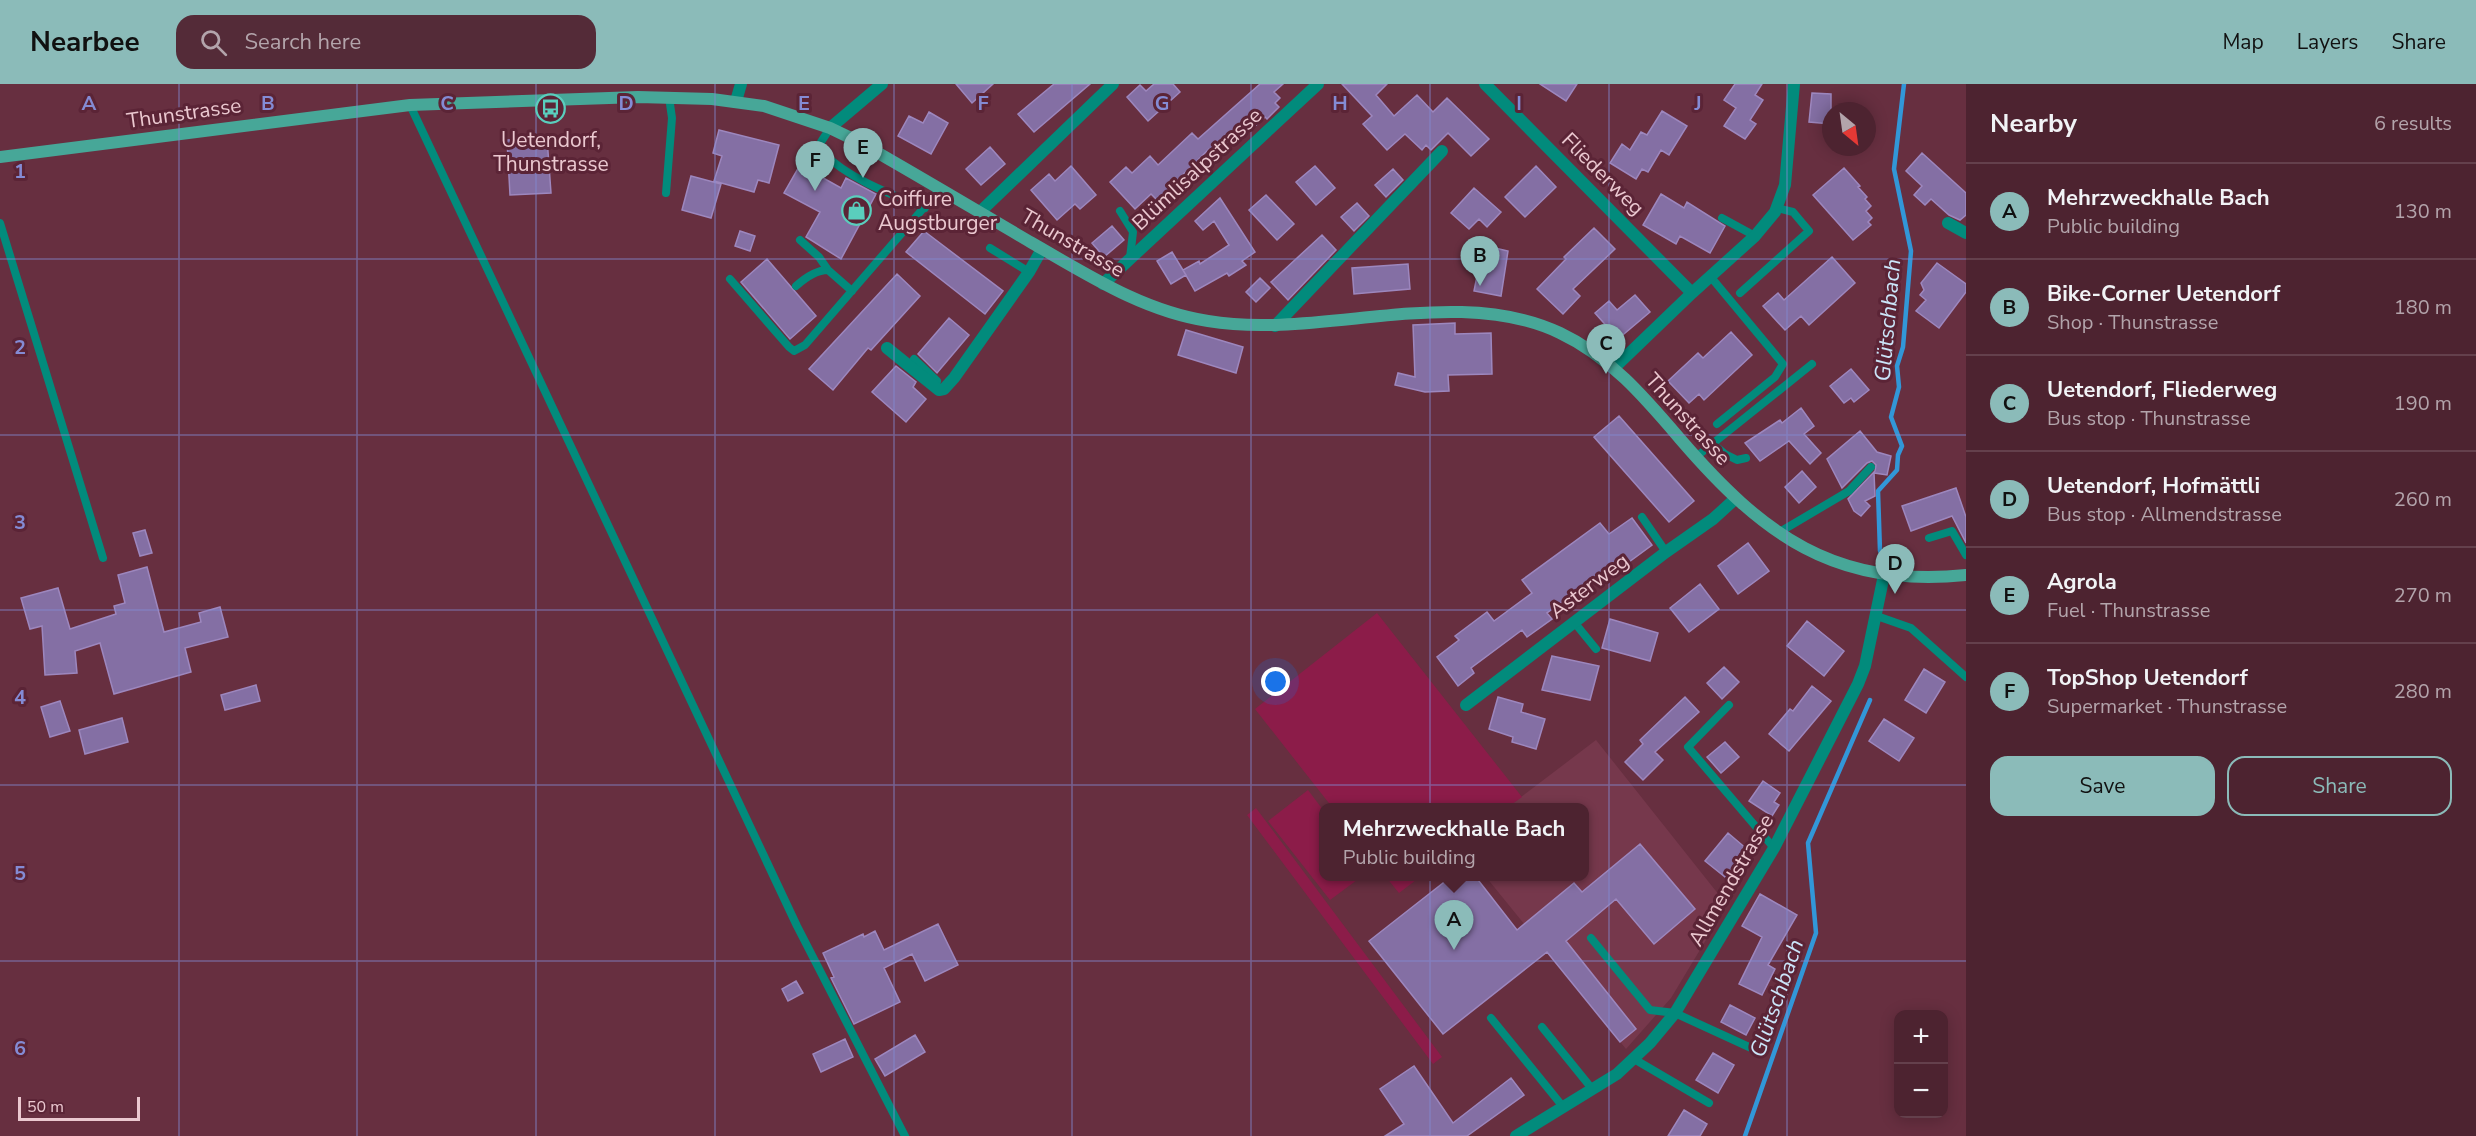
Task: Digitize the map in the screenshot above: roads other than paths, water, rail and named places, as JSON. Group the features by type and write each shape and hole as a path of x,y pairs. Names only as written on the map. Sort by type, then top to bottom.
{"main road":[{"name":"Thunstrasse","path":"0,157 410,105 538,99 669,97 736,101 775,109 830,128 1103,284 1143,303 1183,316 1228,324 1275,326 1434,313 1503,315 1525,320 1559,333 1580,343 1614,368 1642,394 1695,457 1735,499 1778,533 1824,557 1884,574 1933,578 1966,575"}],"street":[{"path":"736,101 741,84"},
{"path":"830,128 882,84"},
{"path":"980,212 1113,84"},
{"name":"Blümlisalpstrasse","path":"1103,284 1318,84"},
{"name":"Fliederweg","path":"1485,84 1692,293"},
{"path":"1614,368 1755,236 1777,207 1785,185 1794,84"},
{"path":"1275,326 1442,152"},
{"path":"1948,223 1966,233"},
{"path":"887,348 939,390 944,389 1029,272 1042,249"},
{"name":"Asterweg","path":"1466,705 1666,552 1713,519 1735,499"},
{"name":"Allmendstrasse","path":"1516,1136 1593,1090 1634,1059 1675,1013 1774,848 1858,684 1865,666 1884,574"}],"lane":[{"path":"666,193 672,118 669,97"},
{"path":"410,105 797,926 904,1136"},
{"path":"830,128 821,142 822,153 836,166 879,189 925,208"},
{"path":"730,279 794,351 805,345 940,189"},
{"path":"1740,294 1809,231 1793,212 1777,207"},
{"path":"1120,211 1133,232 1130,258"},
{"path":"1722,218 1755,236"},
{"path":"0,223 102,558"},
{"path":"800,240 819,257 828,270 852,291"},
{"path":"990,248 1029,272"},
{"path":"796,286 805,278 821,270 828,270"},
{"path":"1710,276 1783,364 1775,377 1717,424"},
{"path":"914,359 944,389"},
{"path":"1695,457 1812,364"},
{"path":"1712,443 1737,460 1746,458"},
{"path":"1778,533 1849,491 1871,467"},
{"path":"1641,517 1666,552"},
{"path":"1929,538 1952,531 1966,555"},
{"path":"1874,615 1911,628 1966,677"},
{"path":"1574,622 1596,649"},
{"path":"1729,705 1688,747 1774,848"},
{"path":"1591,938 1650,1010 1675,1013 1749,1047"},
{"path":"1491,1018 1564,1108"},
{"path":"1542,1027 1593,1090"},
{"path":"1634,1059 1709,1103"}],"waterway":[{"name":"Glütschbach","path":"1880,551 1878,491 1897,470 1898,455 1902,446 1891,417 1899,387 1897,366 1903,347 1911,251 1894,169 1904,84"},
{"name":"Glütschbach","path":"1745,1136 1816,933 1808,843 1870,700"}],"place":[{"name":"Uetendorf, Thunstrasse","path":"551,109"},
{"name":"Agrola","path":"863,178"},
{"name":"TopShop Uetendorf","path":"815,191"},
{"name":"Coiffure Augstburger","path":"857,211"},
{"name":"Bike-Corner Uetendorf","path":"1480,286"},
{"name":"Uetendorf, Fliederweg","path":"1606,374"},
{"name":"Uetendorf, Hofmättli","path":"1895,594"},
{"name":"Mehrzweckhalle Bach","path":"1454,950"}]}
